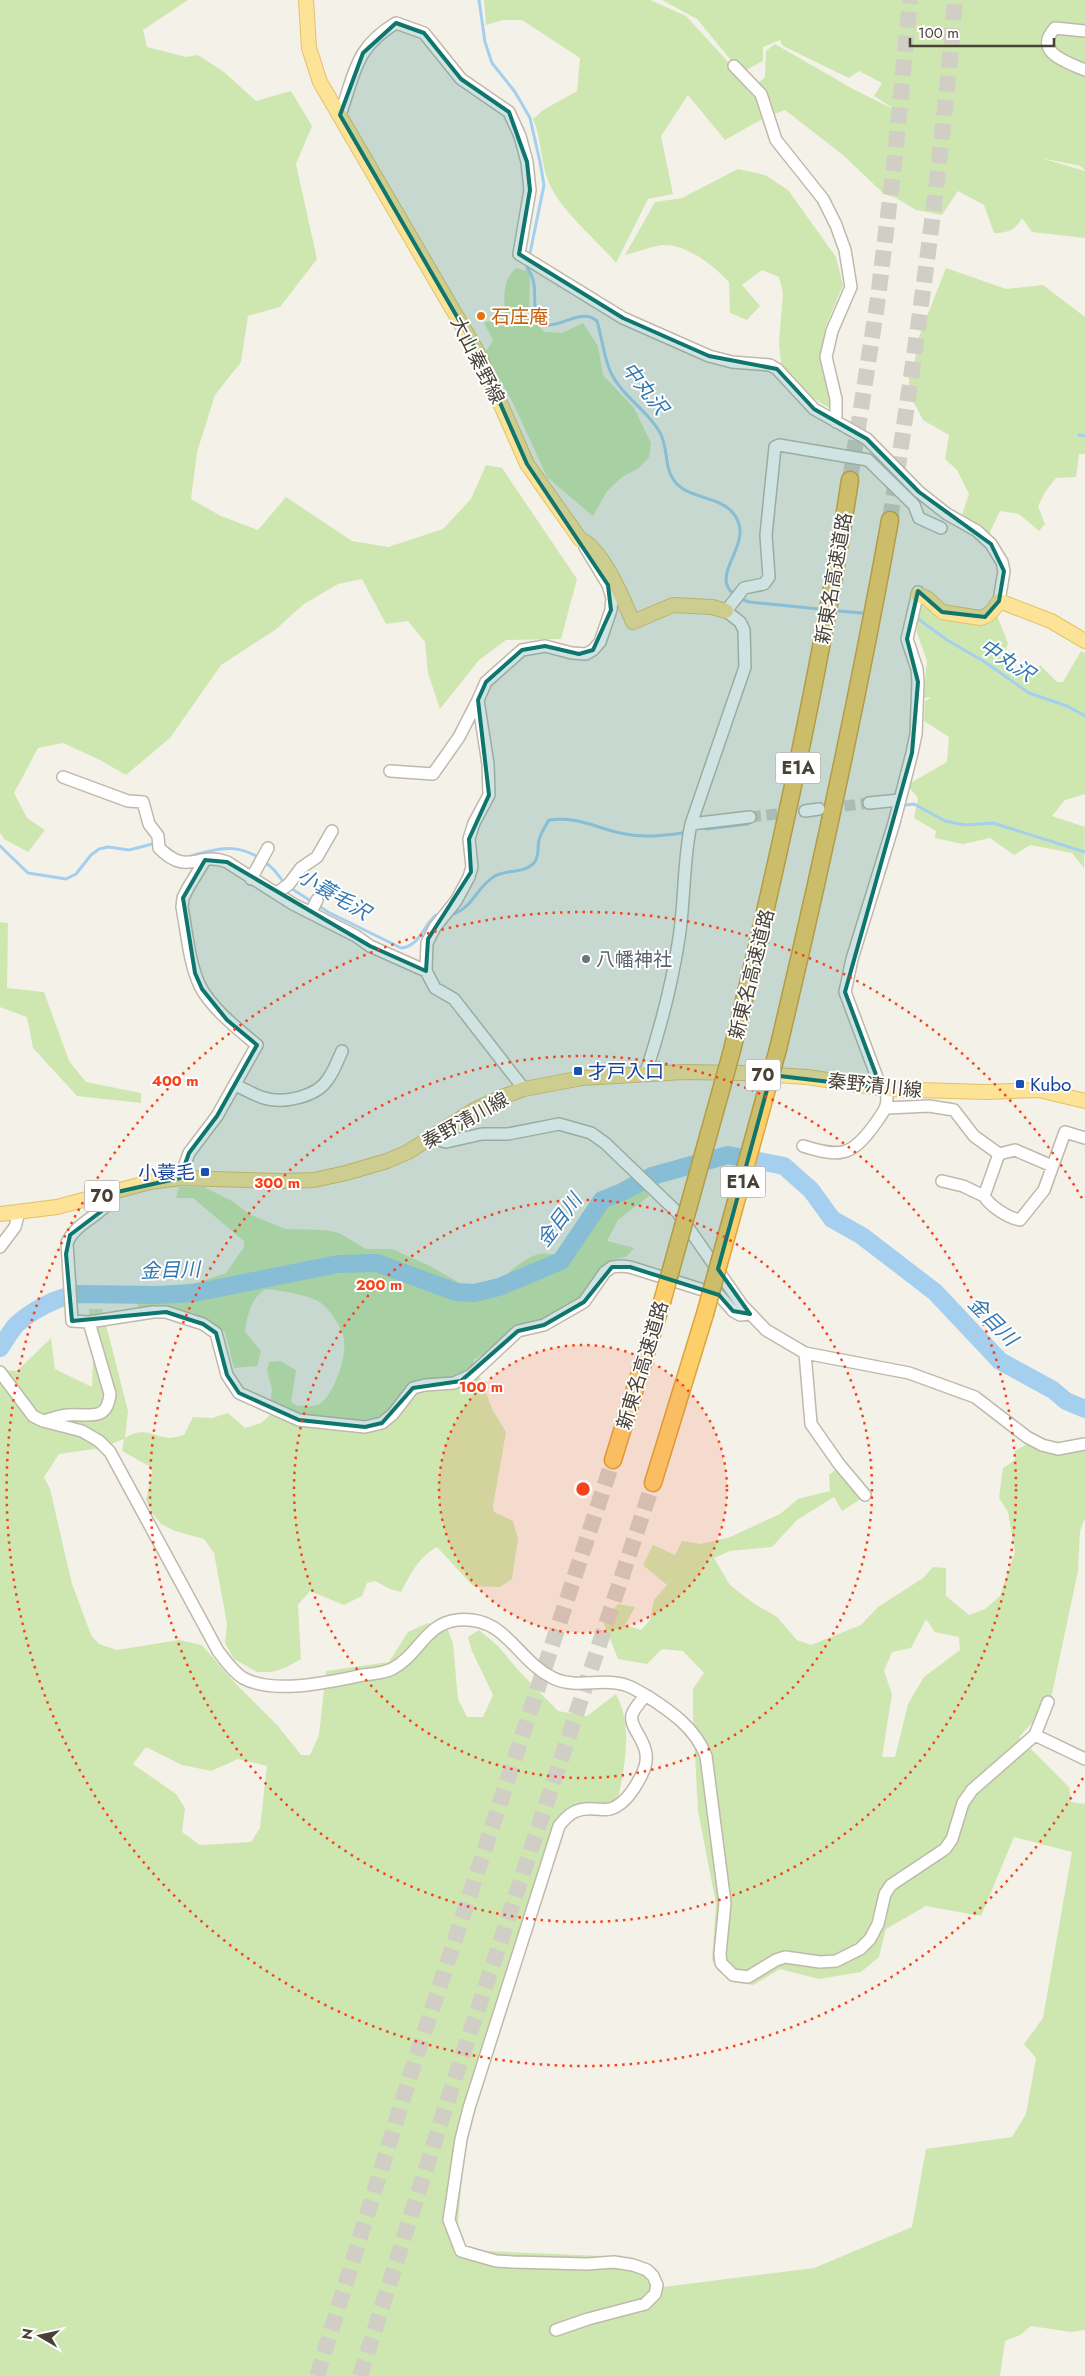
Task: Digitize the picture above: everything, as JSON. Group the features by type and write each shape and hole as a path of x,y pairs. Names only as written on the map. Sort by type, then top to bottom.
{"highway":[{"name":"新東名高速道路","path":"613,1460 662,1302 731,1054 772,887 796,774 850,480"},
{"name":"E1A","path":"652,1483 705,1314 778,1049 823,859 856,708 890,520"}],"main road":[{"name":"大山秦野線","path":"306,0 307,31 313,64 320,82 478,353 527,464 580,539 592,548 604,565 618,589 633,622 673,605 729,606"},
{"path":"918,593 927,598 942,612 980,618 985,617 993,610 999,601 1051,622 1085,640"},
{"name":"秦野清川線","path":"0,1214 57,1207 150,1182 180,1178 314,1180 387,1162 432,1138 474,1110 524,1089 582,1078 684,1072 751,1074 807,1077 883,1088 986,1092 1039,1090 1085,1101"}],"street":[{"path":"340,115 356,64 363,53 385,30 396,24 424,33 461,79 509,112 520,136 527,162 530,190 519,254 624,318 709,356 732,362 770,365 777,368 814,409 867,439 919,492 947,514 977,531 991,544 1002,562 1004,571 999,601"},
{"path":"1085,31 1055,28 1047,36 1047,45 1050,51 1065,61 1085,70"},
{"path":"734,66 761,94 776,140 824,199 843,244 850,287 832,331 826,357 836,399 836,422"},
{"path":"645,1075 661,1027 679,938 686,848 691,824 745,667 744,630 729,606 746,586 764,584 769,577 766,535 776,446 868,460 914,505 919,518 941,528"},
{"path":"390,772 433,774 459,737 486,682 522,650 545,646 572,653 586,654 593,650 600,642 611,610 612,598 608,585 580,539"},
{"path":"803,1146 826,1154 847,1151 861,1144 887,1108 883,1088 852,1014 845,992 852,959 900,800 916,734 917,669 907,638 918,593"},
{"path":"478,700 488,764 489,795 469,839 471,872 456,901 428,939 426,971 435,988 454,999 524,1089"},
{"path":"63,778 128,801 143,802 149,824 158,836 159,848 176,862 184,864 198,858 216,858 227,862 251,879 313,907 370,946 426,971"},
{"path":"869,804 900,800"},
{"path":"806,811 818,809"},
{"path":"691,824 750,817"},
{"path":"278,892 289,884 301,868 317,857 332,831"},
{"path":"251,879 267,851"},
{"path":"180,1178 188,1153 216,1116 257,1045 227,1020 202,989 195,973 182,907 198,858"},
{"path":"235,1085 265,1098 279,1100 302,1096 319,1090 328,1079 342,1051"},
{"path":"887,1108 929,1106 954,1110 974,1136 999,1154 1015,1150 1052,1166"},
{"path":"432,1138 446,1142 482,1134 508,1134 559,1124 591,1133 652,1188 686,1223 750,1314 766,1330 804,1353 909,1373 975,1397 1027,1437 1042,1445 1058,1449 1085,1444"},
{"path":"942,1181 963,1186 984,1196 988,1202 1014,1219 1020,1220 1044,1190 1065,1132 1067,1131 1085,1138"},
{"path":"984,1196 999,1154"},
{"path":"108,1194 110,1202 103,1210 70,1235 66,1254 72,1321 89,1322 160,1312 203,1324 216,1333 227,1375 239,1393 299,1420 365,1426 382,1423 393,1414 413,1388 461,1380 471,1375 518,1331 544,1325 584,1302 605,1272 612,1267 630,1268 719,1295 733,1311 740,1315 750,1314"},
{"path":"0,1247 15,1226 19,1212"},
{"path":"42,1420 67,1416 99,1415 106,1410 110,1394 89,1322"},
{"path":"804,1353 811,1424 839,1464 865,1495"},
{"path":"0,1372 33,1416 82,1431 99,1441 110,1452 218,1650 228,1665 243,1678 264,1684 287,1686 335,1681 391,1669 406,1659 438,1625 455,1620 473,1620 497,1628 511,1640 532,1664 554,1678 572,1684 616,1682 630,1686 671,1710 701,1743 706,1756 725,1903 720,1954 721,1963 733,1975 740,1977 755,1974 776,1960 785,1957 820,1962 836,1961 860,1949 870,1939 878,1924 885,1894 891,1885 945,1849 952,1839 963,1804 972,1790 1035,1735 1048,1702"},
{"path":"556,2330 588,2319 645,2304 655,2294 657,2285 653,2276 647,2270 633,2265 614,2262 587,2264 496,2261 461,2251 449,2220 461,2139 469,2108 559,1826 571,1812 577,1809 609,1809 616,1807 623,1801 641,1776 644,1769 645,1750 641,1736 632,1723 632,1713 645,1696"},
{"path":"1035,1735 1085,1758"}],"highlighted area":[{"path":"396,23 424,33 461,79 509,112 527,162 530,190 519,254 623,318 709,356 777,369 814,409 867,439 919,492 991,544 1004,571 999,601 985,617 942,612 918,591 907,639 918,682 912,753 845,992 881,1088 771,1075 718,1269 750,1314 733,1311 719,1295 630,1267 612,1267 584,1302 544,1325 518,1331 461,1381 413,1388 382,1423 365,1427 299,1420 239,1393 227,1375 216,1333 203,1324 166,1312 72,1321 66,1254 70,1235 103,1210 110,1202 108,1194 180,1178 189,1153 217,1116 257,1045 227,1020 202,989 195,973 183,898 205,860 227,862 370,946 426,971 428,939 471,872 469,839 489,795 478,700 486,682 522,650 545,646 579,654 593,650 611,610 608,585 527,464 478,353 340,115 363,53"}],"green space":[{"path":"0,0 188,0 143,30 147,47 186,57 198,55 224,72 256,101 291,91 312,126 296,164 317,259 280,307 248,316 241,362 215,395 197,452 191,499 221,516 258,530 286,497 352,541 388,547 443,529 471,499 486,465 502,468 577,579 561,639 506,640 479,660 440,709 428,673 425,642 408,621 386,624 362,579 338,584 304,604 275,630 221,665 170,738 126,775 100,760 63,743 38,748 14,793 27,818 45,830 28,852 4,839 0,833"},
{"path":"484,0 650,0 686,16 741,76 748,92 765,77 766,51 775,44 853,89 899,112 874,96 882,83 859,71 849,78 783,46 780,40 763,47 763,61 746,70 739,70 697,19 662,0 1085,0 1085,170 1080,166 1041,158 1085,171 1085,238 1032,232 1022,218 1011,230 994,233 984,205 958,191 942,215 916,210 896,198 884,194 843,155 785,110 764,118 725,140 688,95 661,136 673,194 648,199 616,263 570,214 549,183 533,119 543,110 577,91 580,58 522,20 503,20 486,25"},
{"path":"738,169 765,175 788,190 836,257 843,285 826,326 821,356 827,373 832,410 810,396 781,363 779,342 783,293 779,277 762,270 742,285 760,306 747,320 730,313 729,282 716,269 690,252 671,245 662,245 625,255 655,202 682,198"},
{"path":"516,268 530,272 529,314 544,332 562,333 583,323 598,346 603,375 634,408 651,443 649,457 639,468 622,477 607,491 593,516 547,477 514,405 485,353 493,340 484,323 505,316 504,296 506,284 511,273"},
{"path":"946,268 1006,289 1043,285 1085,317 1085,454 1079,454 1076,477 1056,478 1045,492 1038,506 1045,524 1039,531 1019,514 1000,511 988,536 961,518 969,494 957,470 945,459 949,435 923,420 909,393 909,373 915,360 918,339"},
{"path":"920,599 942,612 995,611 1008,643 1003,660 1017,669 1036,673 1040,665 1057,682 1063,682 1081,651 1085,653 1085,794 1065,800 1052,816 1085,827 1084,868 1072,853 1030,845 1014,855 990,838 963,844 935,838 936,831 914,818 918,798 907,785 947,762 949,737 924,721 925,701 932,697 923,698 927,661 917,633 916,613"},
{"path":"0,922 8,923 7,988 44,992 69,1061 86,1082 141,1093 141,1103 77,1096 33,1048 27,1017 0,1007"},
{"path":"640,1184 649,1196 618,1220 607,1241 634,1248 626,1257 611,1260 594,1276 578,1301 473,1360 493,1411 506,1432 493,1506 494,1512 513,1521 518,1539 512,1579 500,1587 473,1586 437,1547 420,1561 401,1592 390,1589 375,1581 367,1583 362,1596 344,1605 310,1591 298,1605 301,1659 285,1668 272,1672 257,1672 234,1659 225,1643 227,1624 214,1553 204,1539 175,1531 161,1524 152,1513 146,1500 152,1472 149,1466 122,1451 124,1439 101,1448 59,1454 44,1477 50,1489 72,1584 91,1635 99,1644 117,1650 179,1640 202,1645 235,1683 278,1726 301,1755 310,1755 319,1735 326,1671 389,1662 408,1632 428,1623 448,1630 453,1644 458,1699 467,1717 483,1717 493,1695 472,1651 468,1637 479,1630 497,1645 558,1711 587,1716 616,1694 625,1722 626,1751 616,1810 576,1814 564,1827 465,2138 458,2224 465,2245 484,2251 624,2257 647,2263 658,2273 663,2287 814,2268 912,2227 926,2149 1012,2137 1026,2114 1036,2058 1024,2044 1043,2018 1072,1852 1014,1837 981,1916 926,1906 886,1929 879,1957 861,1972 819,1979 780,1969 753,1985 733,1982 718,1971 712,1960 716,1904 698,1811 693,1689 704,1673 683,1651 662,1649 647,1664 618,1659 603,1621 618,1604 635,1607 625,1625 641,1630 650,1620 654,1600 667,1585 643,1565 653,1545 675,1555 682,1541 701,1544 730,1537 780,1514 798,1499 830,1491 829,1475 838,1468 862,1498 842,1511 834,1497 797,1520 772,1547 730,1551 714,1558 730,1585 753,1603 777,1617 797,1640 811,1645 861,1625 878,1607 923,1578 933,1567 946,1568 946,1596 969,1615 985,1609 1000,1596 1015,1552 1008,1512 999,1498 1003,1468 1015,1460 1015,1451 1032,1441 1046,1451 1085,1440 1085,1518 1080,1531 1078,1571 1046,1722 1032,1723 1019,1737 1069,1787 1071,1802 1085,1804 1085,2330 1071,2332 1031,2326 1020,2335 1005,2341 1000,2376 0,2376 0,1370 17,1371 51,1338 55,1369 92,1387 93,1359 89,1309 102,1309 128,1411 125,1438 142,1432 168,1438 184,1435 193,1417 212,1418 228,1413 245,1428 261,1423 269,1416 272,1389 267,1371 269,1362 280,1361 296,1370 291,1402 295,1405 315,1406 326,1398 336,1381 342,1361 344,1342 342,1331 334,1318 316,1300 294,1293 265,1289 260,1293 250,1308 245,1332 261,1351 257,1366 234,1368 225,1332 192,1312 139,1308 137,1304 155,1288 196,1283 226,1273 244,1247 244,1241 193,1198 176,1198 179,1187 204,1187 232,1201 251,1215 285,1229 325,1230 339,1233 366,1249 392,1249 430,1266 461,1284 475,1300 485,1300 507,1274 529,1258 542,1254 560,1255 577,1232 588,1211","holes":["926,1619 935,1632 959,1637 960,1650 924,1677 908,1704 895,1757 882,1757 892,1694 884,1671 892,1652 911,1648","146,1747 182,1765 211,1771 238,1759 267,1766 260,1828 251,1842 200,1845 182,1832 185,1808 176,1794 133,1764"]}],"waterway":[{"name":"中丸沢","path":"479,0 485,42 492,63 515,92 530,118 540,162 544,185 527,268 534,282 538,318 543,325 558,324 585,316 597,321 611,373 621,389 648,416 659,431 672,478 683,489 720,503 733,513 739,525 739,538 727,574 727,584 733,594 749,602 819,609"},
{"path":"1079,435 1085,436"},
{"name":"中丸沢","path":"839,611 862,613"},
{"name":"中丸沢","path":"917,618 947,640 985,662 1029,693 1067,706 1085,716"},
{"name":"小蓑毛沢","path":"906,805 914,804 945,821 965,825 993,823 1085,852"},
{"name":"小蓑毛沢","path":"453,914 466,907 483,886 495,876 525,869 534,863 540,837 549,820 576,821 636,836 682,833"},
{"name":"小蓑毛沢","path":"706,829 748,824"},
{"name":"小蓑毛沢","path":"0,846 28,873 66,879 76,874 91,855 99,849 108,847 129,850 156,843"},
{"name":"小蓑毛沢","path":"162,844 177,855"},
{"name":"小蓑毛沢","path":"188,857 212,850 242,850 262,860 285,883"},
{"name":"小蓑毛沢","path":"289,887 328,912 401,948 407,947 417,940 436,915"},
{"name":"金目川","path":"0,1348 16,1325 30,1314 54,1301 79,1294 157,1295 194,1293 338,1264 377,1263 456,1292 474,1293 499,1287 561,1261 602,1200 652,1176 728,1155 784,1166 811,1190 832,1219 862,1236 935,1292 1000,1361 1053,1390 1066,1401 1085,1409"}],"tunnel":[{"path":"850,480 878,298 895,157 910,0"},
{"path":"890,520 935,195 955,0"},
{"path":"828,808 869,803"},
{"path":"750,817 805,811"},
{"path":"317,2376 412,2070 613,1460"},
{"path":"360,2376 452,2087 653,1483"}],"place":[{"name":"石庄庵","path":"481,316"},
{"name":"八幡神社","path":"586,959"},
{"name":"才戸入口","path":"578,1071"},
{"name":"Kubo","path":"1020,1084"},
{"name":"小蓑毛","path":"205,1172"}]}
